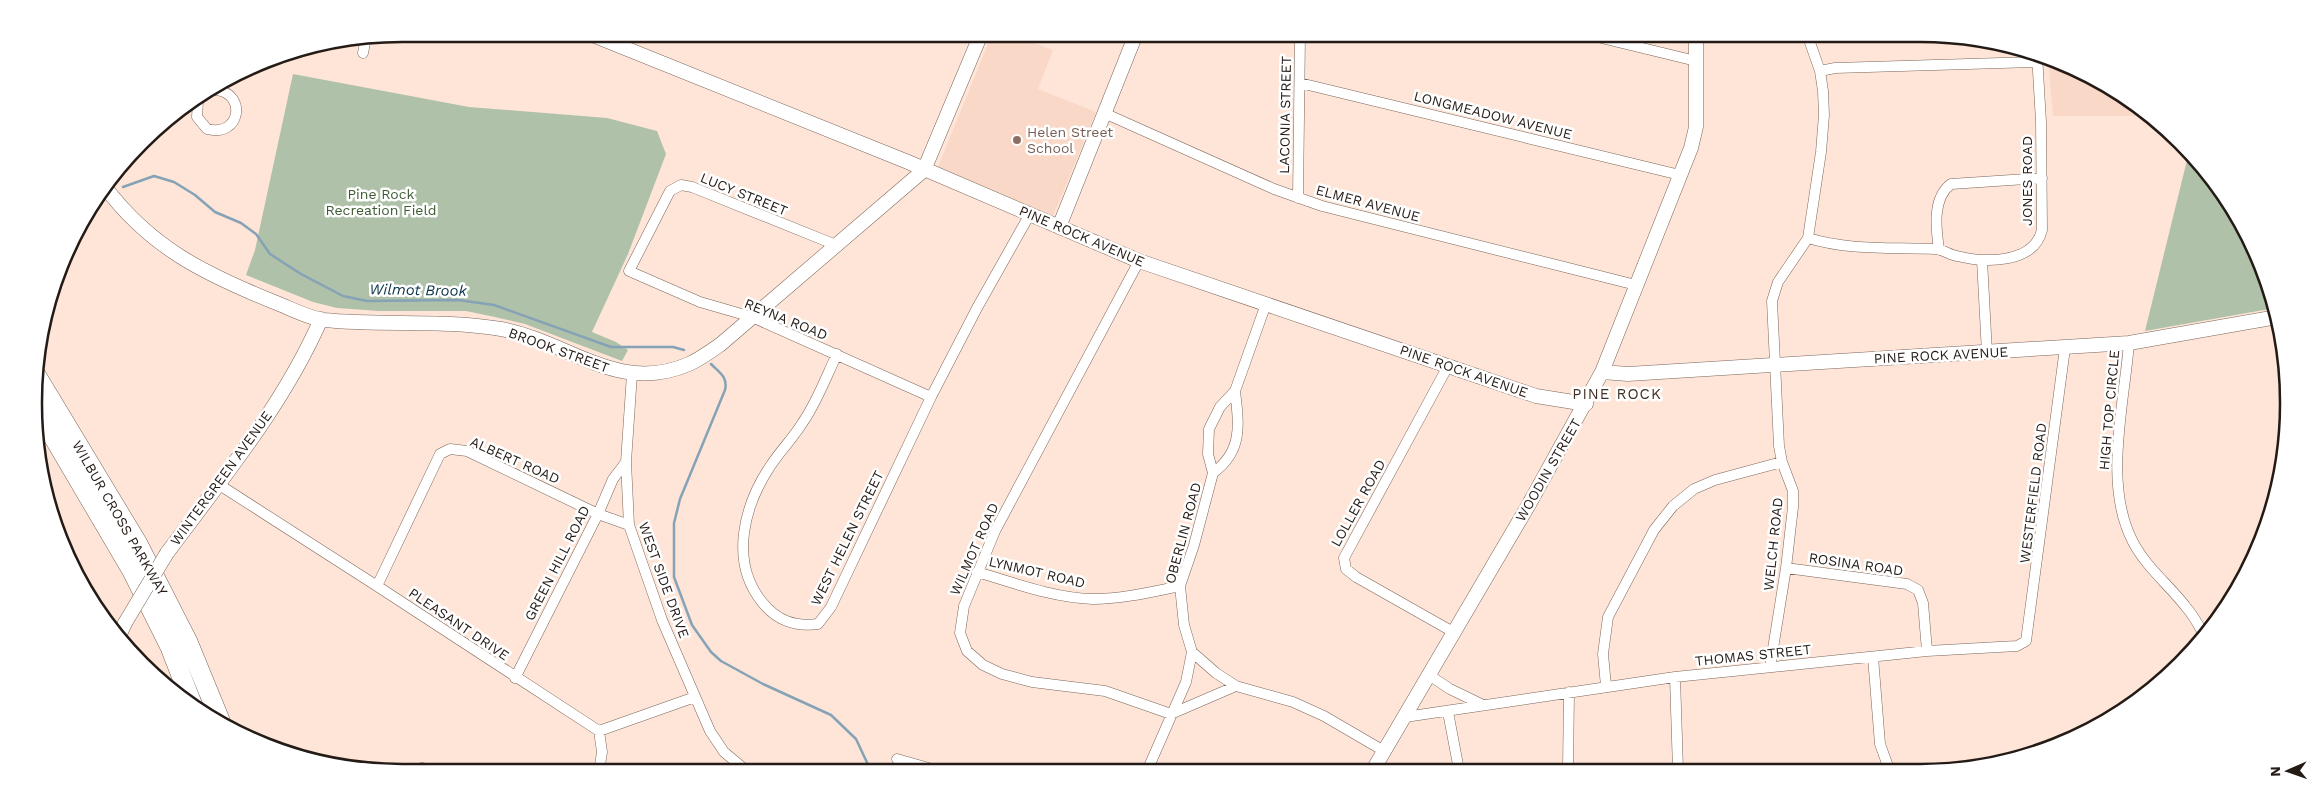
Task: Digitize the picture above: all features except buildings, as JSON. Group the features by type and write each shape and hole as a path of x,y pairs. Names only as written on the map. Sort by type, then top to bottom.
{"highway":[{"name":"WILBUR CROSS PARKWAY","path":"43,386 138,544 188,642 216,711"},
{"name":"WILBUR CROSS PARKWAY","path":"43,419 132,571 170,647 187,691"}],"street":[{"name":"PINE ROCK AVENUE","path":"610,42 1139,260 1536,396 1586,404"},
{"path":"924,170 973,42"},
{"path":"1059,227 1133,42"},
{"name":"LACONIA STREET","path":"1298,198 1300,42"},
{"path":"1618,42 1696,61"},
{"name":"WOODIN STREET","path":"1376,764 1455,633 1586,404 1602,372 1680,175 1696,127 1696,42"},
{"path":"1810,42 1820,71 1824,115 1822,152 1808,238 1852,248 1939,249 1957,256 1982,260 1988,353"},
{"path":"363,53 365,45"},
{"path":"1820,71 1835,68 2025,59"},
{"name":"JONES ROAD","path":"1982,260 2006,259 2020,255 2034,247 2040,240 2042,230 2042,178 2037,62"},
{"name":"LONGMEADOW AVENUE","path":"1300,83 1680,175"},
{"path":"198,107 197,117 207,128 222,130 229,126 234,120 236,104 232,97 222,91"},
{"name":"ELMER AVENUE","path":"1104,113 1274,189 1322,206 1636,285"},
{"name":"BROOK STREET","path":"110,194 151,237 184,259 232,285 321,319 361,323 470,324 507,330 548,344 599,366 632,374 660,373 690,364 721,344 924,170"},
{"path":"1939,249 1936,233 1938,204 1943,191 1951,184 2042,178"},
{"name":"LUCY STREET","path":"629,271 670,191 681,185 836,245"},
{"name":"WEST HELEN STREET","path":"837,354 804,422 770,466 753,498 744,525 743,556 751,589 768,609 785,622 804,626 818,624 832,607 931,397 1030,214"},
{"name":"WELCH ROAD","path":"1770,667 1786,568 1793,507 1793,491 1782,462 1779,446 1774,365 1773,291 1808,238"},
{"name":"WILMOT ROAD","path":"1139,260 995,531 964,606 960,633 967,651 983,665 1002,674 1032,682 1106,691 1171,714"},
{"name":"REYNA ROAD","path":"629,271 700,302 752,317 931,397"},
{"name":"OBERLIN ROAD","path":"1150,764 1186,682 1192,652 1184,625 1180,586 1194,545 1213,473 1208,454 1209,429 1220,407 1235,391 1266,304"},
{"name":"PINE ROCK AVENUE","path":"1602,372 1628,374 2129,343 2270,318"},
{"name":"WINTERGREEN AVENUE","path":"122,629 166,553 262,424 310,344 321,319"},
{"name":"HIGH TOP CIRCLE","path":"2129,343 2116,473 2121,511 2133,543 2154,571 2187,608 2201,629"},
{"name":"WESTERFIELD ROAD","path":"2026,641 2065,348"},
{"name":"LOLLER ROAD","path":"1448,366 1344,558 1346,569 1356,577 1455,633"},
{"name":"WEST SIDE DRIVE","path":"632,374 626,462 629,526 662,620 710,731 724,752 738,764"},
{"name":"OBERLIN ROAD","path":"1213,473 1226,463 1236,441 1239,420 1235,391"},
{"name":"ALBERT ROAD","path":"377,586 440,454 450,449 467,451 598,514 629,526"},
{"name":"GREEN HILL ROAD","path":"515,678 598,514 613,480 626,462"},
{"path":"1606,686 1602,654 1608,617 1654,530 1674,506 1694,489 1715,480 1782,462"},
{"name":"PLEASANT DRIVE","path":"218,484 599,731"},
{"name":"ROSINA ROAD","path":"1786,568 1907,584 1918,590 1923,602 1927,651"},
{"name":"LYNMOT ROAD","path":"977,572 1061,595 1092,599 1128,596 1180,586"},
{"name":"THOMAS STREET","path":"1405,717 1448,712 1675,676 1927,651 2017,646 2026,641"},
{"path":"1192,652 1216,673 1236,686 1293,702 1384,751"},
{"path":"1873,657 1880,744 1887,764"},
{"path":"1429,675 1450,689 1483,705"},
{"path":"1675,676 1678,764"},
{"path":"1171,714 1236,686"},
{"path":"1568,764 1569,692"},
{"path":"601,764 602,752 599,731 695,697"},
{"path":"1448,712 1458,764"},
{"path":"897,759 914,764"}],"shaded area":[{"name":"Helen Street School","path":"989,42 1032,42 1053,50 1038,89 1096,112 1053,216 938,167"},
{"path":"2049,67 2100,91 2138,116 2053,116"}],"green space":[{"name":"Pine Rock Recreation Field","path":"293,74 469,107 607,118 657,131 666,154 628,254 592,332 616,342 628,350 622,361 525,324 495,317 466,311 379,311 337,308 313,302 246,275 255,250"},
{"path":"2187,161 2220,203 2232,223 2253,265 2268,309 2145,331"}],"waterway":[{"name":"Wilmot Brook","path":"123,187 154,176 174,182 195,195 215,212 241,223 256,234 270,254 301,274 343,296 367,301 458,300 494,305 611,347 673,347 684,350"},
{"path":"711,364 724,378 726,386 680,499 674,523 674,577 692,625 711,652 721,661 763,684 831,715 856,739 868,764"}],"place":[{"name":"Helen Street School","path":"1017,140"}],"district":[{"name":"PINE ROCK","path":"1617,394"}]}
